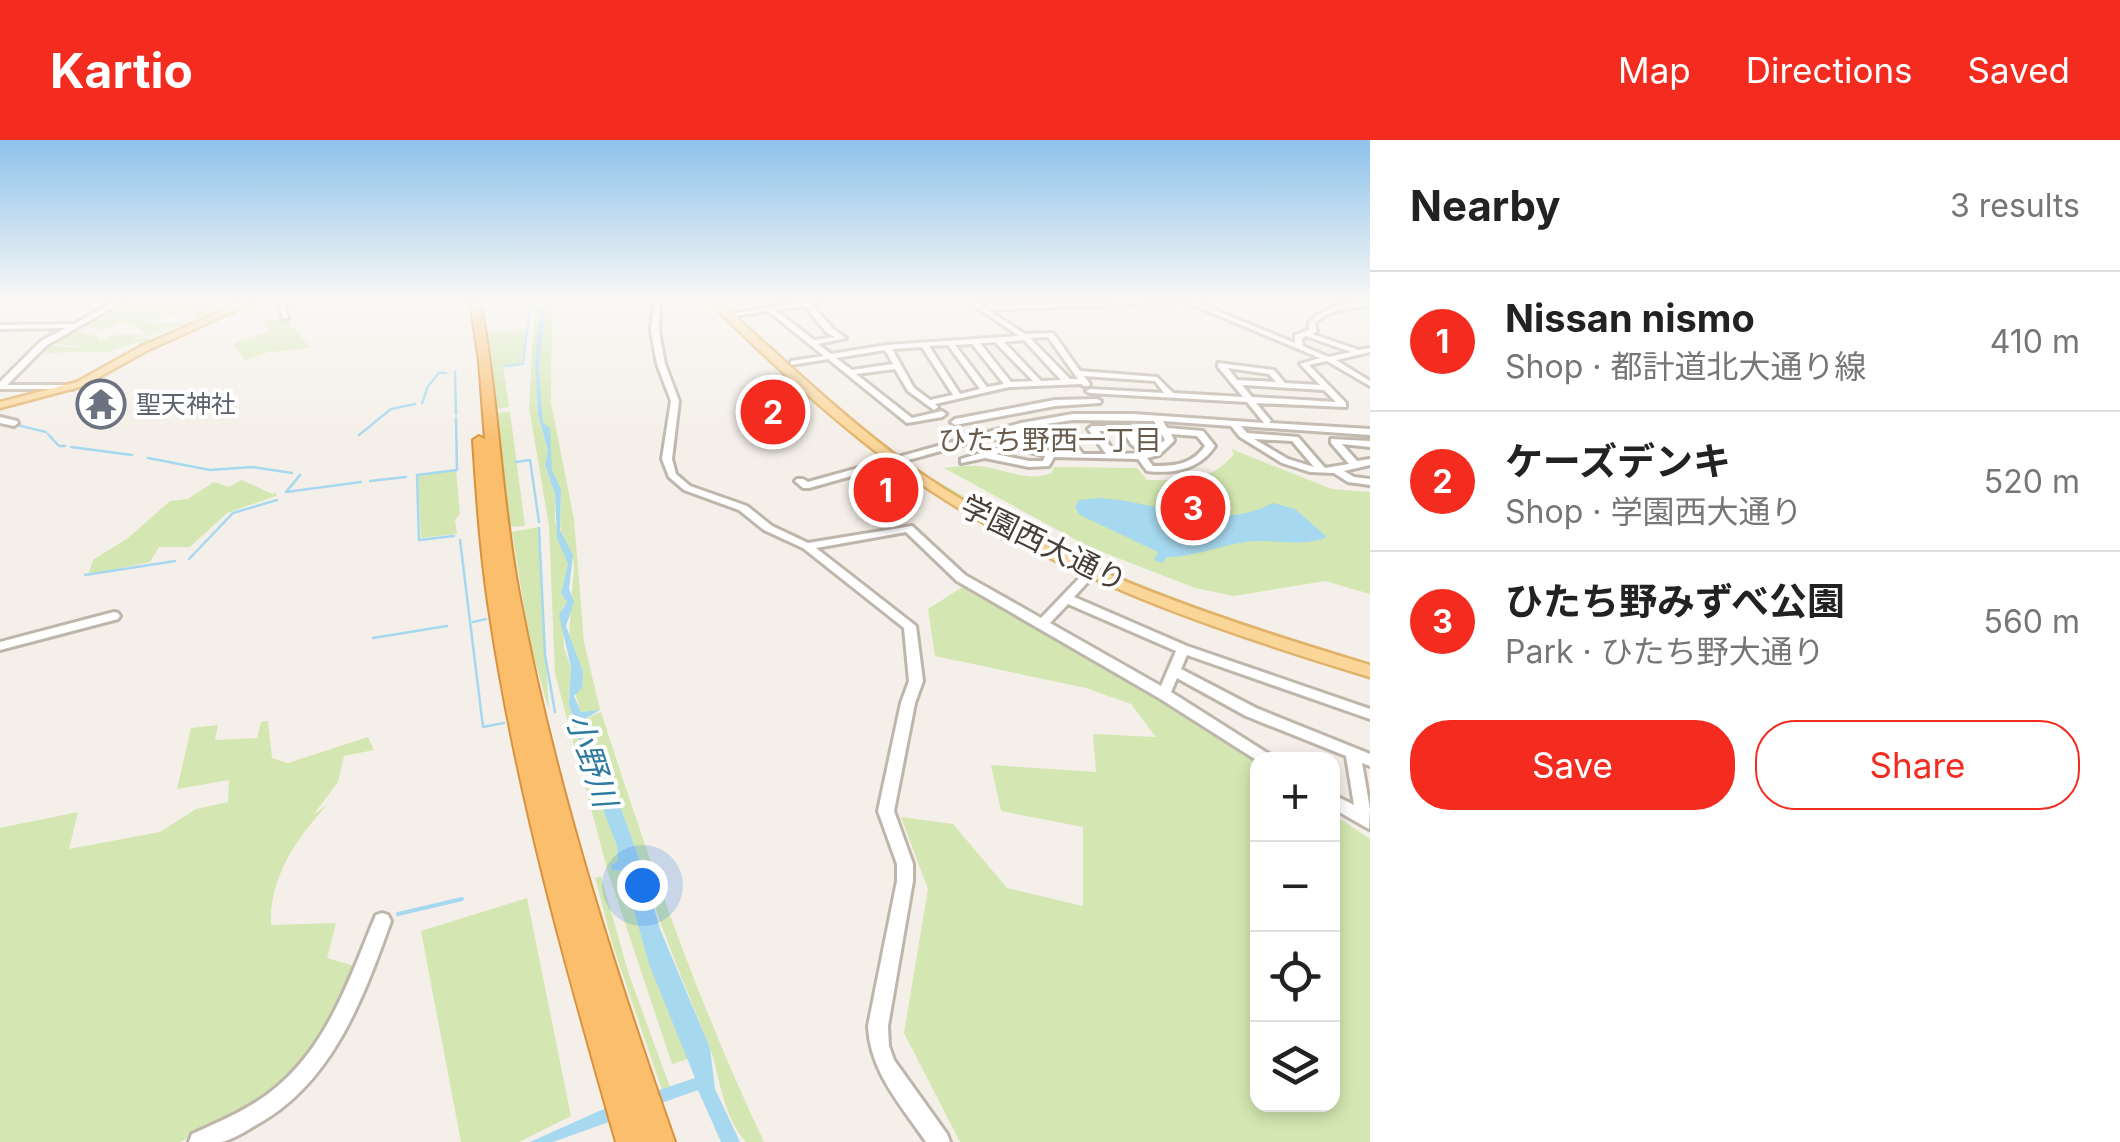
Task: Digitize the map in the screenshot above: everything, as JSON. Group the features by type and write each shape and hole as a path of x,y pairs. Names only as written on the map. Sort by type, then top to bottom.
{"highway":[{"path":"471,349 487,530 516,710 563,912 631,1142"},
{"path":"484,349 499,516 524,666 575,865 625,1040 660,1142"}],"main road":[{"path":"0,405 70,388 145,349"},
{"name":"学園西大通り","path":"772,349 898,457 1000,526 1092,571 1269,640 1370,671"},
{"name":"学園西大通り","path":"776,349 898,457 966,497 1096,564 1268,629 1370,660"}],"street":[{"path":"36,349 0,388 70,388"},
{"path":"658,349 660,364 676,401 667,459 672,476 687,488 743,508 768,528 807,546 910,626 916,681 886,811 905,864 905,881 878,1036 886,1066 938,1142"},
{"path":"819,349 910,421 942,414"},
{"path":"794,363 877,349"},
{"path":"888,349 910,390 970,434"},
{"path":"926,349 958,397"},
{"path":"955,349 986,390"},
{"path":"981,349 1009,385"},
{"path":"1006,349 1039,383"},
{"path":"1036,349 1067,381"},
{"path":"1060,349 1104,412"},
{"path":"1300,349 1325,358 1370,384"},
{"path":"1352,349 1370,354"},
{"path":"1090,391 1343,405 1304,364 1356,350"},
{"path":"1267,421 1221,365 1272,372 1283,385"},
{"path":"850,374 897,366"},
{"path":"930,403 1009,385 1081,377 1157,379 1170,395"},
{"path":"1234,382 1327,388"},
{"path":"954,422 1055,402 1097,401"},
{"path":"1370,430 1073,416 991,434 898,457 800,480 806,486 898,457 970,434 1043,416 1104,412 1370,430"},
{"path":"991,434 1010,446 1050,455 1146,456 1164,448 1170,440 1156,418"},
{"path":"0,420 14,423"},
{"path":"1233,423 1242,435 1267,452 1322,470 1370,462"},
{"path":"1113,456 1092,429 1126,428 1150,468 1190,465 1205,456 1210,446 1200,433 1166,431"},
{"path":"964,461 1062,432 1078,456"},
{"path":"1242,435 1295,438 1322,470"},
{"path":"1354,464 1334,442 1370,444"},
{"path":"982,454 1028,464 1046,464 1050,455"},
{"path":"1336,469 1351,480 1370,482"},
{"path":"807,546 908,528 962,578 1164,694 1255,752"},
{"path":"1042,624 1092,571"},
{"path":"1068,599 1184,649 1370,714"},
{"path":"0,646 114,616"},
{"path":"1164,694 1184,649"},
{"path":"1174,671 1251,712 1370,760"},
{"path":"1353,754 1367,821"},
{"path":"1340,805 1367,821"},
{"path":"200,1142 280,1099 298,1081 358,990 382,921"}],"green space":[{"path":"40,349 117,349 35,353"},
{"path":"237,349 302,349 269,352 245,360"},
{"path":"490,349 523,349 521,363 503,366 509,407 496,409"},
{"path":"532,349 537,349 538,415 548,452 545,465 555,494 555,523 568,564 561,593 567,602 562,609 564,648 571,667 569,704 584,760 617,846 619,862 612,870 623,871 688,1059 672,1064 608,872 555,674 549,526 529,407"},
{"path":"540,349 552,349 551,403 574,519 584,642 600,710 581,712 572,677 574,565 561,529 561,495 553,478 550,428 543,422"},
{"path":"510,412 525,526 509,527 494,413"},
{"path":"1231,449 1332,489 1370,492 1370,594 1325,581 1234,596 1195,588 1087,546 944,468 978,466 1043,476 1052,473 1054,467 1137,468 1147,480 1184,479 1216,470 1234,454"},
{"path":"456,470 460,514 455,520 457,534 421,538 418,475"},
{"path":"919,471 1047,543 1129,580 1227,618 1370,663 1370,668 1252,631 1137,586 1025,534"},
{"path":"242,480 277,493 276,496 227,513 190,547 159,547 150,562 88,575 93,560 128,538 170,501 188,499 214,482 229,487"},
{"path":"538,527 549,711 530,643 512,532"},
{"path":"964,586 1130,682 1250,759 1250,1112 1340,1112 1340,819 1370,839 1370,1142 960,1142 904,1033 928,889 901,817 953,824 1007,888 1083,906 1083,827 1001,811 991,765 1096,772 1093,734 1156,737 1131,704 1086,688 935,656 928,609"},
{"path":"601,712 675,930 764,1142 746,1142 726,1107 708,1043 650,892 643,870 648,867 641,864 610,778 585,726 585,719"},
{"path":"268,721 272,758 288,763 368,737 374,750 344,756 338,782 314,814 327,805 295,846 275,891 271,925 336,923 327,958 362,968 312,1054 279,1090 180,1142 0,1142 0,828 78,812 69,849 160,832 196,809 228,802 229,780 177,789 191,728 218,725 215,740 257,738 261,722"},
{"path":"601,876 629,975 670,1087 662,1090 613,946 595,878"},
{"path":"527,898 571,1116 519,1142 461,1142 421,931"}],"water":[{"name":"小野川","path":"536,349 541,349 543,422 550,428 552,471 561,489 560,530 573,555 569,589 574,602 566,626 583,672 582,688 574,696 581,712 600,710 585,719 585,726 610,778 641,864 648,867 643,870 660,929 710,1048 715,1089 740,1142 721,1142 698,1090 553,1142 530,1142 606,1108 695,1078 649,964 623,871 612,870 611,865 618,861 617,846 584,760 569,704 571,667 559,615 567,602 561,593 568,564 557,538 555,494 545,465 548,451 538,415"},
{"path":"1099,498 1208,515 1252,512 1273,503 1295,509 1327,537 1300,542 1243,542 1167,557 1163,563 1154,560 1158,552 1080,515 1075,507 1079,500"}],"waterway":[{"path":"505,366 523,364 525,349"},
{"path":"455,372 456,414"},
{"path":"422,403 428,386 439,373 446,373"},
{"path":"359,435 391,409 415,404"},
{"path":"454,536 419,540 417,475 457,470 456,418"},
{"path":"0,424 12,425"},
{"path":"17,425 46,432"},
{"path":"48,434 58,445"},
{"path":"60,446 65,446"},
{"path":"71,447 132,455"},
{"path":"148,458 210,470 252,467 292,473"},
{"path":"516,462 530,460 539,522"},
{"path":"300,475 286,492 361,482"},
{"path":"370,481 406,477"},
{"path":"189,559 233,513 277,500"},
{"name":"小野川","path":"539,528 545,655 555,712"},
{"path":"460,540 483,727 504,723"},
{"path":"85,575 175,561"},
{"path":"473,622 486,619"},
{"path":"373,638 447,626"},
{"path":"398,914 462,899"}],"place":[{"name":"聖天神社","path":"101,404"},
{"name":"ケーズデンキ","path":"773,412"},
{"name":"Nissan nismo","path":"886,490"},
{"name":"ひたち野みずべ公園","path":"1193,508"}],"district":[{"name":"ひたち野西一丁目","path":"1050,440"}]}
